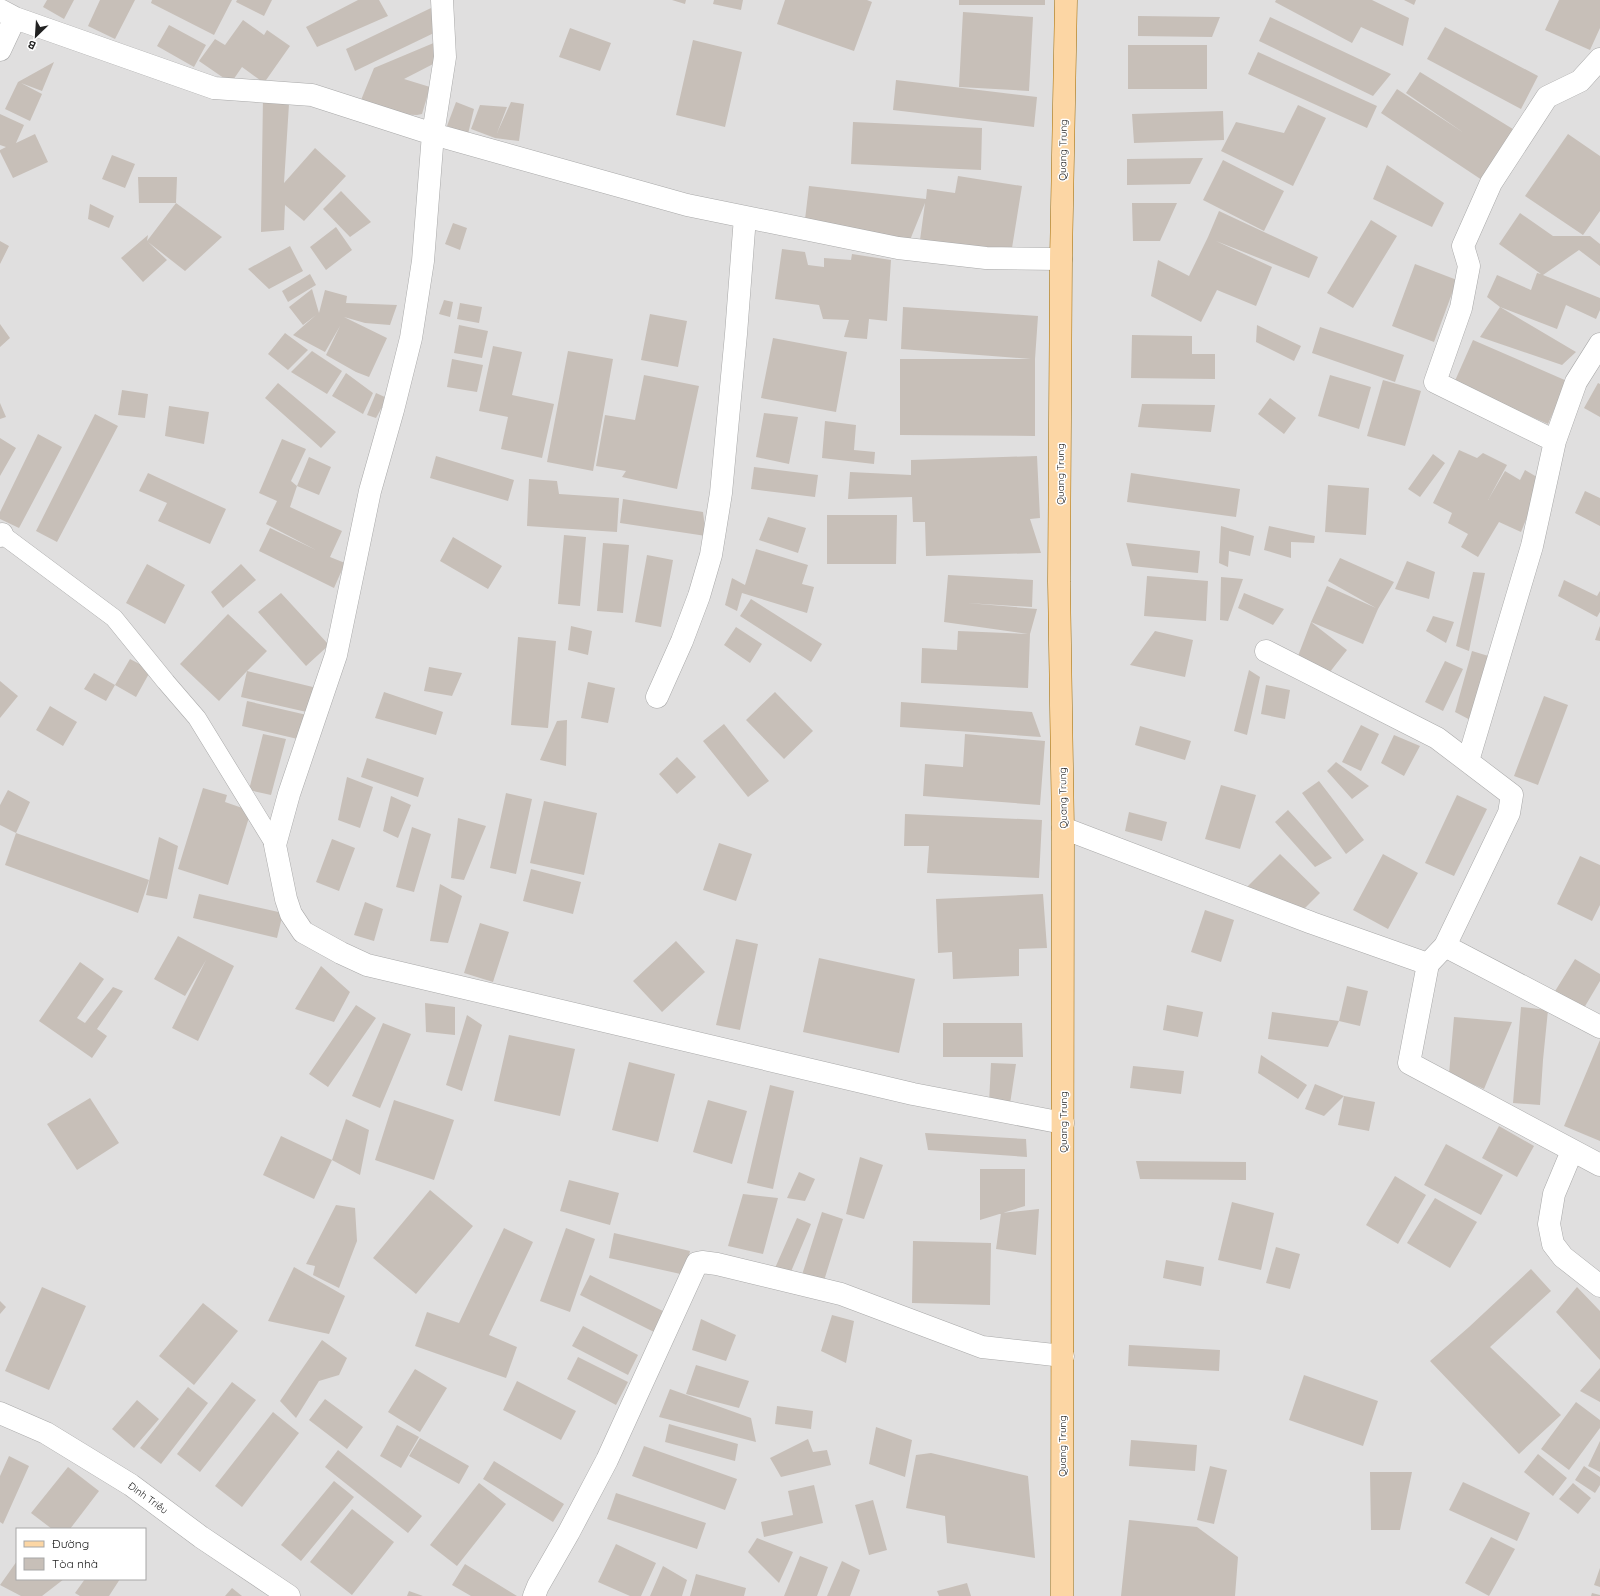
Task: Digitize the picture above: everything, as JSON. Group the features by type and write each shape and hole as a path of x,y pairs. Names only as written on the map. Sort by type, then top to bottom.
{"main road":[{"name":"Quang Trung","path":"1062,1596 1063,828 1059,582 1061,259 1066,0"}],"street":[{"path":"442,0 445,57 433,134 423,261 411,338 393,410 370,491 336,655 289,794 275,844 286,900 291,914 303,932 341,953 367,965 913,1094 1063,1123"},
{"path":"0,50 7,14 214,88 312,95 433,134 687,205 898,248 986,258 1061,259"},
{"path":"1555,441 1435,382 1461,308 1467,280 1469,266 1463,246 1491,183 1547,97 1580,81 1600,59"},
{"path":"657,697 682,641 699,596 711,556 722,477 736,334 745,217"},
{"path":"1468,761 1532,546 1555,441 1576,382 1600,344"},
{"path":"1266,651 1436,738 1512,795 1509,813 1445,946 1428,964 1409,1063 1600,1165"},
{"path":"1063,828 1312,923 1428,964"},
{"path":"1445,946 1600,1027"},
{"path":"1572,1151 1554,1194 1549,1224 1553,1244 1563,1257 1600,1286"},
{"path":"534,1596 606,1460 696,1263 702,1262 717,1264 841,1294 982,1347 1063,1356"},
{"name":"Đinh Triều","path":"0,1413 46,1433 131,1485 201,1537 289,1596"}],"lane":[{"path":"1,534 114,618 197,718 275,844"}],"shaded area":[{"path":"0,0 1600,0 1600,1596 0,1596"}],"building":[{"path":"47,0 74,0 64,19 43,7"},
{"path":"100,0 135,0 115,39 88,26"},
{"path":"152,0 232,0 214,35 151,3"},
{"path":"237,0 272,0 264,16 236,2"},
{"path":"358,0 379,0 388,16 317,47 306,27"},
{"path":"672,0 686,0 685,4"},
{"path":"714,0 743,0 741,10 713,4"},
{"path":"785,0 867,0 872,2 854,51 777,24"},
{"path":"959,0 1045,0 1045,5 959,5"},
{"path":"1276,0 1372,0 1409,18 1403,46 1361,27 1352,43 1275,2"},
{"path":"1404,0 1416,0 1414,5"},
{"path":"1559,0 1600,0 1600,28 1590,50 1545,30"},
{"path":"431,8 436,32 355,71 346,49"},
{"path":"963,12 1033,17 1029,91 959,87"},
{"path":"1138,16 1220,17 1212,37 1138,36"},
{"path":"1270,17 1391,74 1373,96 1259,41"},
{"path":"243,20 264,35 267,30 290,46 264,83 242,67 231,83 199,61 215,39 225,45"},
{"path":"169,25 206,45 194,67 157,46"},
{"path":"1445,27 1538,76 1521,109 1427,59"},
{"path":"570,28 611,43 600,71 559,57"},
{"path":"693,40 742,52 725,127 676,115"},
{"path":"436,42 439,61 404,79 430,87 422,114 393,114 359,105 374,68"},
{"path":"1128,45 1207,45 1207,89 1128,89"},
{"path":"1258,52 1377,106 1367,128 1248,74"},
{"path":"54,62 42,91 21,83 42,94 30,121 5,109 18,82"},
{"path":"1420,72 1521,134 1488,184 1381,113 1397,89 1464,133 1406,93"},
{"path":"896,80 1037,97 1034,127 893,110"},
{"path":"263,97 289,104 284,183 315,148 346,176 304,221 285,205 284,230 261,232"},
{"path":"456,102 474,109 468,134 447,126"},
{"path":"511,102 524,104 519,141 495,138 471,129 480,105 507,107 497,133"},
{"path":"1298,105 1326,118 1293,186 1221,151 1236,122 1284,133"},
{"path":"1223,111 1224,140 1134,143 1132,114"},
{"path":"0,114 24,125 16,143 35,134 48,162 13,178 0,152 0,150 6,147 0,145"},
{"path":"853,122 982,128 981,170 851,164"},
{"path":"1568,134 1600,156 1600,211 1583,235 1525,196"},
{"path":"112,155 135,164 125,188 102,179"},
{"path":"1203,158 1190,184 1127,185 1127,159"},
{"path":"1223,160 1284,191 1264,231 1203,200"},
{"path":"1387,165 1444,203 1432,227 1373,199"},
{"path":"958,176 1022,186 1011,254 920,240 925,203 910,240 804,228 809,186 926,199 927,189 955,193"},
{"path":"138,177 177,177 176,203 139,203"},
{"path":"341,191 371,222 350,237 323,209"},
{"path":"176,203 222,237 185,271 148,242 167,260 143,282 121,258 148,235 147,241"},
{"path":"1132,203 1177,203 1160,241 1133,241"},
{"path":"90,204 114,216 109,228 88,219"},
{"path":"1219,211 1318,257 1309,278 1216,241 1272,267 1256,306 1217,290 1201,322 1151,296 1158,260 1189,276"},
{"path":"1520,213 1553,236 1590,236 1600,244 1600,266 1579,250 1543,275 1600,298 1600,310 1596,319 1566,305 1557,329 1500,307 1487,297 1497,275 1531,290 1537,273 1541,274 1499,244"},
{"path":"1371,220 1397,236 1353,308 1327,293"},
{"path":"453,223 467,228 460,250 445,244"},
{"path":"336,227 352,250 326,270 310,247"},
{"path":"0,241 9,246 0,264"},
{"path":"290,246 303,271 269,289 248,269"},
{"path":"782,249 805,252 808,265 824,267 824,258 851,260 852,254 891,260 887,321 869,319 867,339 844,337 849,320 823,319 819,305 775,299"},
{"path":"1415,264 1457,280 1434,342 1392,326"},
{"path":"310,274 316,285 288,302 282,291"},
{"path":"312,289 319,313 325,290 347,296 346,303 397,305 390,325 365,323 344,317 387,338 369,377 356,372 326,355 340,326 325,352 293,335 316,315 303,325 289,307"},
{"path":"444,300 453,302 450,317 439,314"},
{"path":"460,303 482,307 479,323 457,319"},
{"path":"903,307 1038,316 1035,359 1035,436 900,435 900,359 1031,359 901,349"},
{"path":"1500,307 1576,352 1562,365 1480,337"},
{"path":"650,314 687,321 678,367 641,360"},
{"path":"0,324 10,338 0,347"},
{"path":"459,325 488,331 482,358 454,353"},
{"path":"1257,325 1301,346 1294,361 1256,342"},
{"path":"1320,327 1404,355 1395,382 1312,353"},
{"path":"285,333 308,350 288,370 268,354"},
{"path":"1132,335 1192,336 1192,354 1215,354 1215,379 1131,378"},
{"path":"773,338 847,352 836,412 761,398"},
{"path":"1473,340 1567,381 1548,424 1454,383"},
{"path":"493,346 522,352 512,395 554,404 542,458 501,449 508,417 479,411"},
{"path":"312,351 342,371 327,394 291,372"},
{"path":"568,351 613,359 593,471 547,462"},
{"path":"452,359 483,365 477,392 447,387"},
{"path":"346,373 373,393 363,414 332,396"},
{"path":"644,375 699,386 677,489 622,477 626,471 596,466 605,415 635,420"},
{"path":"1330,375 1371,387 1359,429 1318,416"},
{"path":"1383,380 1421,391 1405,446 1367,436"},
{"path":"278,383 336,432 321,448 265,398"},
{"path":"1598,383 1600,384 1600,417 1584,408"},
{"path":"122,390 148,394 145,418 118,415"},
{"path":"376,393 387,398 376,418 367,415"},
{"path":"1270,398 1296,418 1284,434 1258,414"},
{"path":"0,403 6,417 0,419"},
{"path":"1142,404 1215,405 1211,432 1138,427"},
{"path":"169,406 209,412 204,444 165,436"},
{"path":"764,413 798,417 789,464 756,457"},
{"path":"95,414 118,426 57,542 36,531"},
{"path":"825,421 856,425 854,450 875,452 874,464 822,458"},
{"path":"38,434 62,447 19,528 0,519 0,512"},
{"path":"0,438 16,448 0,476"},
{"path":"282,439 306,449 291,481 297,486 290,507 342,531 330,557 345,563 334,588 259,551 270,528 316,550 266,524 277,501 259,493"},
{"path":"1459,450 1477,458 1483,453 1507,465 1488,500 1505,471 1520,480 1525,470 1542,480 1521,532 1499,522 1478,557 1461,547 1468,534 1448,523 1452,513 1433,503"},
{"path":"1433,454 1445,463 1420,497 1408,489"},
{"path":"436,456 514,480 508,501 430,478"},
{"path":"1037,456 1040,518 1030,519 1041,553 926,556 925,522 913,522 912,497 848,499 850,472 911,475 911,460"},
{"path":"309,457 331,467 319,495 297,486"},
{"path":"754,467 818,475 815,497 751,489"},
{"path":"148,473 226,509 210,544 158,521 167,503 139,491"},
{"path":"1131,473 1240,489 1236,517 1127,502"},
{"path":"529,479 557,481 559,494 619,498 617,532 527,526"},
{"path":"1328,485 1369,488 1366,535 1325,532"},
{"path":"1585,491 1600,498 1600,526 1575,513"},
{"path":"623,499 703,512 706,536 620,523"},
{"path":"827,515 897,515 896,564 827,564"},
{"path":"768,517 806,528 798,553 759,540"},
{"path":"1221,526 1254,536 1250,556 1229,551 1228,567 1219,563"},
{"path":"1269,526 1315,536 1314,543 1291,542 1291,558 1264,550"},
{"path":"564,535 586,537 580,606 558,604"},
{"path":"453,537 502,566 488,589 440,561"},
{"path":"603,543 629,545 623,613 597,611"},
{"path":"1126,543 1200,551 1198,573 1132,566"},
{"path":"756,549 808,565 802,584 814,587 807,613 742,593 737,611 725,605 732,578 745,585"},
{"path":"647,555 673,560 661,627 635,622"},
{"path":"1340,558 1394,582 1378,609 1363,644 1311,622 1327,586 1376,608 1328,581"},
{"path":"1407,561 1435,572 1429,599 1395,589"},
{"path":"147,564 185,585 165,624 126,603"},
{"path":"241,564 256,580 223,608 211,592"},
{"path":"1473,572 1485,573 1469,651 1456,646"},
{"path":"948,575 1033,580 1032,607 967,603 1037,609 1030,634 1028,688 921,683 922,648 957,650 958,631 1028,634 944,622"},
{"path":"1147,576 1208,581 1206,621 1144,616"},
{"path":"1221,577 1243,579 1228,621 1220,620"},
{"path":"1564,580 1597,596 1600,591 1600,612 1597,617 1558,596"},
{"path":"281,593 329,645 306,666 258,612"},
{"path":"1244,593 1284,609 1273,625 1238,608"},
{"path":"751,599 822,644 811,662 740,616"},
{"path":"228,614 267,651 219,701 180,664"},
{"path":"1433,616 1454,622 1446,643 1426,631"},
{"path":"1311,622 1347,650 1326,677 1298,656"},
{"path":"571,626 592,631 588,655 568,650"},
{"path":"1600,626 1600,641 1595,640"},
{"path":"736,627 762,644 750,663 724,645"},
{"path":"1155,631 1193,640 1185,677 1130,665"},
{"path":"518,637 556,641 548,728 511,725"},
{"path":"1472,651 1495,658 1476,723 1455,712"},
{"path":"130,659 151,670 136,697 115,685"},
{"path":"1445,661 1463,669 1443,711 1425,702"},
{"path":"429,667 462,673 452,696 424,691"},
{"path":"1249,670 1260,677 1247,735 1234,731"},
{"path":"247,671 317,688 311,713 241,697"},
{"path":"94,673 115,685 106,701 84,689"},
{"path":"0,681 18,696 0,718"},
{"path":"588,682 615,688 608,723 581,718"},
{"path":"1266,685 1290,690 1285,719 1261,714"},
{"path":"384,692 443,712 436,735 375,718"},
{"path":"775,692 813,731 784,759 746,720"},
{"path":"1544,696 1568,705 1538,785 1514,776"},
{"path":"247,701 307,715 302,740 242,726"},
{"path":"901,702 1032,712 1041,737 900,727"},
{"path":"50,706 77,722 63,746 36,730"},
{"path":"567,720 566,766 540,760 557,721"},
{"path":"724,724 769,781 748,797 703,741"},
{"path":"1361,725 1379,734 1361,771 1342,762"},
{"path":"1140,726 1191,741 1185,760 1135,745"},
{"path":"263,734 286,739 271,795 249,790"},
{"path":"965,734 1045,741 1040,805 923,796 925,764 963,767"},
{"path":"1394,735 1420,746 1404,776 1381,763"},
{"path":"677,757 696,777 677,794 659,774"},
{"path":"367,758 424,778 418,797 361,777"},
{"path":"1336,762 1369,786 1352,799 1327,771"},
{"path":"347,777 373,787 360,828 338,820"},
{"path":"1319,781 1364,840 1346,854 1302,793"},
{"path":"1221,785 1256,795 1240,849 1205,839"},
{"path":"203,788 227,795 225,802 251,811 228,885 178,869"},
{"path":"8,790 30,802 16,833 0,825 0,805"},
{"path":"506,793 532,799 516,874 490,868"},
{"path":"1457,795 1487,809 1454,876 1425,863"},
{"path":"391,796 411,805 398,838 383,831"},
{"path":"544,801 597,813 584,875 530,863"},
{"path":"1288,810 1332,858 1315,867 1275,822"},
{"path":"1129,812 1167,822 1162,841 1125,831"},
{"path":"905,814 1042,820 1039,878 927,873 929,846 904,846"},
{"path":"458,818 486,826 464,880 451,878"},
{"path":"412,827 431,834 414,892 396,887"},
{"path":"16,833 149,880 138,913 5,865"},
{"path":"159,837 178,846 167,899 146,895"},
{"path":"332,839 355,848 339,891 316,882"},
{"path":"719,843 752,854 736,901 703,890"},
{"path":"1280,854 1320,893 1300,913 1245,889"},
{"path":"1383,854 1418,873 1388,929 1353,910"},
{"path":"1580,856 1600,865 1600,905 1592,921 1557,904"},
{"path":"531,869 581,882 573,914 523,901"},
{"path":"440,884 462,896 448,943 430,941"},
{"path":"199,894 283,913 277,938 193,918"},
{"path":"1043,894 1047,948 1019,949 1019,976 953,979 952,952 938,953 936,899"},
{"path":"365,902 383,909 374,941 354,935"},
{"path":"1205,910 1234,920 1221,962 1191,952"},
{"path":"480,923 509,932 493,982 464,973"},
{"path":"178,936 234,966 198,1041 172,1028 206,960 185,996 154,979"},
{"path":"736,939 758,944 740,1030 716,1025"},
{"path":"676,941 705,972 662,1012 633,981"},
{"path":"819,958 915,979 899,1053 803,1032"},
{"path":"1575,959 1600,974 1600,981 1581,1013 1552,996"},
{"path":"80,962 104,979 77,1018 85,1023 113,987 123,991 97,1029 107,1036 92,1058 39,1021"},
{"path":"321,966 350,992 334,1022 295,1009"},
{"path":"1347,986 1368,991 1360,1026 1339,1021"},
{"path":"425,1003 455,1007 455,1035 426,1032"},
{"path":"356,1005 376,1018 328,1087 309,1074"},
{"path":"1167,1005 1203,1012 1198,1037 1163,1030"},
{"path":"1521,1007 1548,1010 1540,1105 1513,1103"},
{"path":"1272,1012 1339,1021 1328,1047 1268,1039"},
{"path":"467,1015 482,1025 462,1091 446,1085"},
{"path":"1454,1017 1512,1022 1484,1089 1449,1074"},
{"path":"383,1023 411,1034 380,1108 352,1096"},
{"path":"943,1023 1022,1023 1023,1057 943,1057"},
{"path":"509,1035 575,1049 560,1116 494,1101"},
{"path":"1600,1040 1600,1141 1564,1126"},
{"path":"1261,1055 1307,1085 1298,1099 1258,1073"},
{"path":"629,1062 675,1074 658,1142 612,1130"},
{"path":"991,1063 1016,1064 1010,1104 989,1103"},
{"path":"1133,1066 1184,1071 1181,1094 1130,1088"},
{"path":"1315,1084 1344,1096 1324,1116 1305,1109"},
{"path":"770,1085 794,1091 773,1189 747,1183"},
{"path":"1344,1096 1375,1102 1369,1131 1338,1125"},
{"path":"90,1098 119,1143 77,1170 47,1124"},
{"path":"394,1100 454,1120 434,1180 375,1160"},
{"path":"708,1100 747,1111 732,1164 693,1152"},
{"path":"346,1119 369,1130 360,1175 332,1160"},
{"path":"1499,1126 1534,1146 1517,1177 1482,1158"},
{"path":"925,1133 1026,1139 1027,1157 928,1150"},
{"path":"281,1136 332,1160 314,1199 263,1175"},
{"path":"1446,1144 1503,1175 1481,1215 1424,1185"},
{"path":"860,1157 883,1165 864,1219 846,1214"},
{"path":"1136,1161 1246,1162 1246,1180 1140,1179"},
{"path":"980,1169 1025,1169 1025,1206 980,1220"},
{"path":"799,1172 815,1179 805,1201 787,1198"},
{"path":"1395,1176 1426,1195 1398,1244 1366,1225"},
{"path":"569,1180 619,1193 610,1225 560,1211"},
{"path":"430,1190 473,1226 416,1294 373,1258"},
{"path":"743,1194 778,1198 763,1254 728,1246"},
{"path":"1435,1198 1477,1222 1450,1268 1407,1243"},
{"path":"1232,1202 1274,1213 1261,1270 1218,1260"},
{"path":"336,1205 355,1208 357,1241 339,1288 313,1275 315,1266 306,1264"},
{"path":"1039,1209 1036,1255 996,1249 1001,1213"},
{"path":"822,1212 843,1219 823,1284 801,1278"},
{"path":"797,1218 811,1224 790,1274 775,1268"},
{"path":"504,1228 533,1242 489,1335 517,1347 506,1378 415,1346 427,1312 459,1323"},
{"path":"566,1228 595,1239 570,1312 540,1301"},
{"path":"614,1233 690,1251 685,1275 609,1258"},
{"path":"913,1241 991,1243 990,1305 912,1303"},
{"path":"1276,1247 1300,1254 1290,1289 1266,1283"},
{"path":"1166,1260 1204,1267 1201,1286 1163,1278"},
{"path":"294,1267 345,1296 329,1334 268,1321"},
{"path":"1531,1269 1551,1291 1490,1347 1561,1415 1519,1454 1430,1361"},
{"path":"590,1275 667,1313 656,1333 580,1295"},
{"path":"42,1287 86,1306 49,1390 5,1371"},
{"path":"1577,1287 1600,1311 1600,1360 1556,1312"},
{"path":"0,1301 6,1307 0,1314"},
{"path":"203,1303 238,1331 194,1385 159,1356"},
{"path":"832,1315 854,1321 846,1363 821,1351"},
{"path":"701,1319 736,1335 726,1361 692,1350"},
{"path":"583,1326 638,1355 628,1375 572,1346"},
{"path":"322,1340 347,1358 339,1375 319,1381 296,1418 280,1401"},
{"path":"1129,1345 1220,1350 1219,1371 1128,1366"},
{"path":"578,1357 628,1382 616,1405 567,1379"},
{"path":"696,1365 749,1381 739,1408 686,1394"},
{"path":"1600,1368 1600,1402 1580,1391"},
{"path":"415,1369 447,1388 420,1432 388,1412"},
{"path":"1304,1375 1378,1401 1363,1446 1289,1420"},
{"path":"517,1381 576,1411 561,1440 503,1410"},
{"path":"232,1382 256,1400 200,1472 177,1454"},
{"path":"188,1387 208,1403 161,1464 140,1448"},
{"path":"670,1389 751,1418 756,1442 659,1417"},
{"path":"325,1399 363,1427 347,1449 309,1420"},
{"path":"137,1400 159,1419 134,1448 112,1429"},
{"path":"1576,1402 1600,1420 1600,1428 1569,1470 1541,1449"},
{"path":"777,1406 813,1411 811,1429 775,1424"},
{"path":"273,1412 299,1433 242,1507 215,1486"},
{"path":"669,1424 738,1444 735,1461 665,1442"},
{"path":"397,1425 419,1437 401,1468 380,1456"},
{"path":"876,1427 912,1440 905,1477 869,1464"},
{"path":"420,1438 469,1466 459,1484 409,1456"},
{"path":"808,1439 813,1452 827,1450 831,1465 781,1477 770,1458"},
{"path":"1131,1440 1197,1445 1195,1471 1129,1466"},
{"path":"1600,1441 1600,1472 1588,1466"},
{"path":"644,1446 737,1479 725,1510 632,1476"},
{"path":"338,1450 422,1516 408,1533 325,1467"},
{"path":"931,1453 1028,1476 1035,1558 947,1543 945,1516 906,1508 916,1455"},
{"path":"1538,1454 1567,1478 1553,1496 1524,1472"},
{"path":"9,1456 29,1466 3,1524 0,1522 0,1476"},
{"path":"494,1461 564,1504 553,1522 483,1479"},
{"path":"1210,1466 1227,1470 1214,1524 1197,1520"},
{"path":"1584,1466 1600,1477 1600,1485 1595,1493 1575,1480"},
{"path":"68,1467 99,1491 71,1528 51,1528 31,1513"},
{"path":"1370,1472 1412,1472 1400,1530 1371,1530"},
{"path":"334,1481 354,1497 301,1561 281,1545"},
{"path":"1463,1482 1530,1513 1517,1541 1449,1510"},
{"path":"479,1483 506,1504 457,1566 430,1545"},
{"path":"1573,1483 1591,1498 1578,1514 1559,1499"},
{"path":"814,1485 823,1523 764,1537 761,1522 793,1515 788,1491"},
{"path":"616,1493 706,1523 697,1549 607,1519"},
{"path":"873,1500 887,1550 869,1555 855,1505"},
{"path":"352,1509 394,1542 352,1595 310,1562"},
{"path":"1129,1520 1197,1527 1238,1557 1235,1596 1121,1596"},
{"path":"1491,1537 1515,1549 1489,1596 1465,1583"},
{"path":"757,1538 793,1552 779,1583 748,1552"},
{"path":"616,1544 656,1563 641,1596 630,1596 598,1582"},
{"path":"800,1556 828,1567 817,1596 784,1596"},
{"path":"842,1561 860,1570 850,1596 827,1596"},
{"path":"16,1562 16,1580 63,1580 42,1596 21,1596 0,1585"},
{"path":"465,1564 517,1596 471,1596 452,1585"},
{"path":"663,1566 687,1580 682,1596 650,1596"},
{"path":"1600,1568 1600,1587 1594,1585"},
{"path":"696,1574 746,1588 744,1596 690,1596"},
{"path":"84,1580 119,1580 109,1596 80,1596 75,1593"},
{"path":"967,1583 971,1596 939,1596 937,1591"},
{"path":"232,1588 242,1596 225,1596"},
{"path":"409,1591 423,1596 407,1596"},
{"path":"1592,1593 1600,1595 1600,1596 1591,1596"}]}
